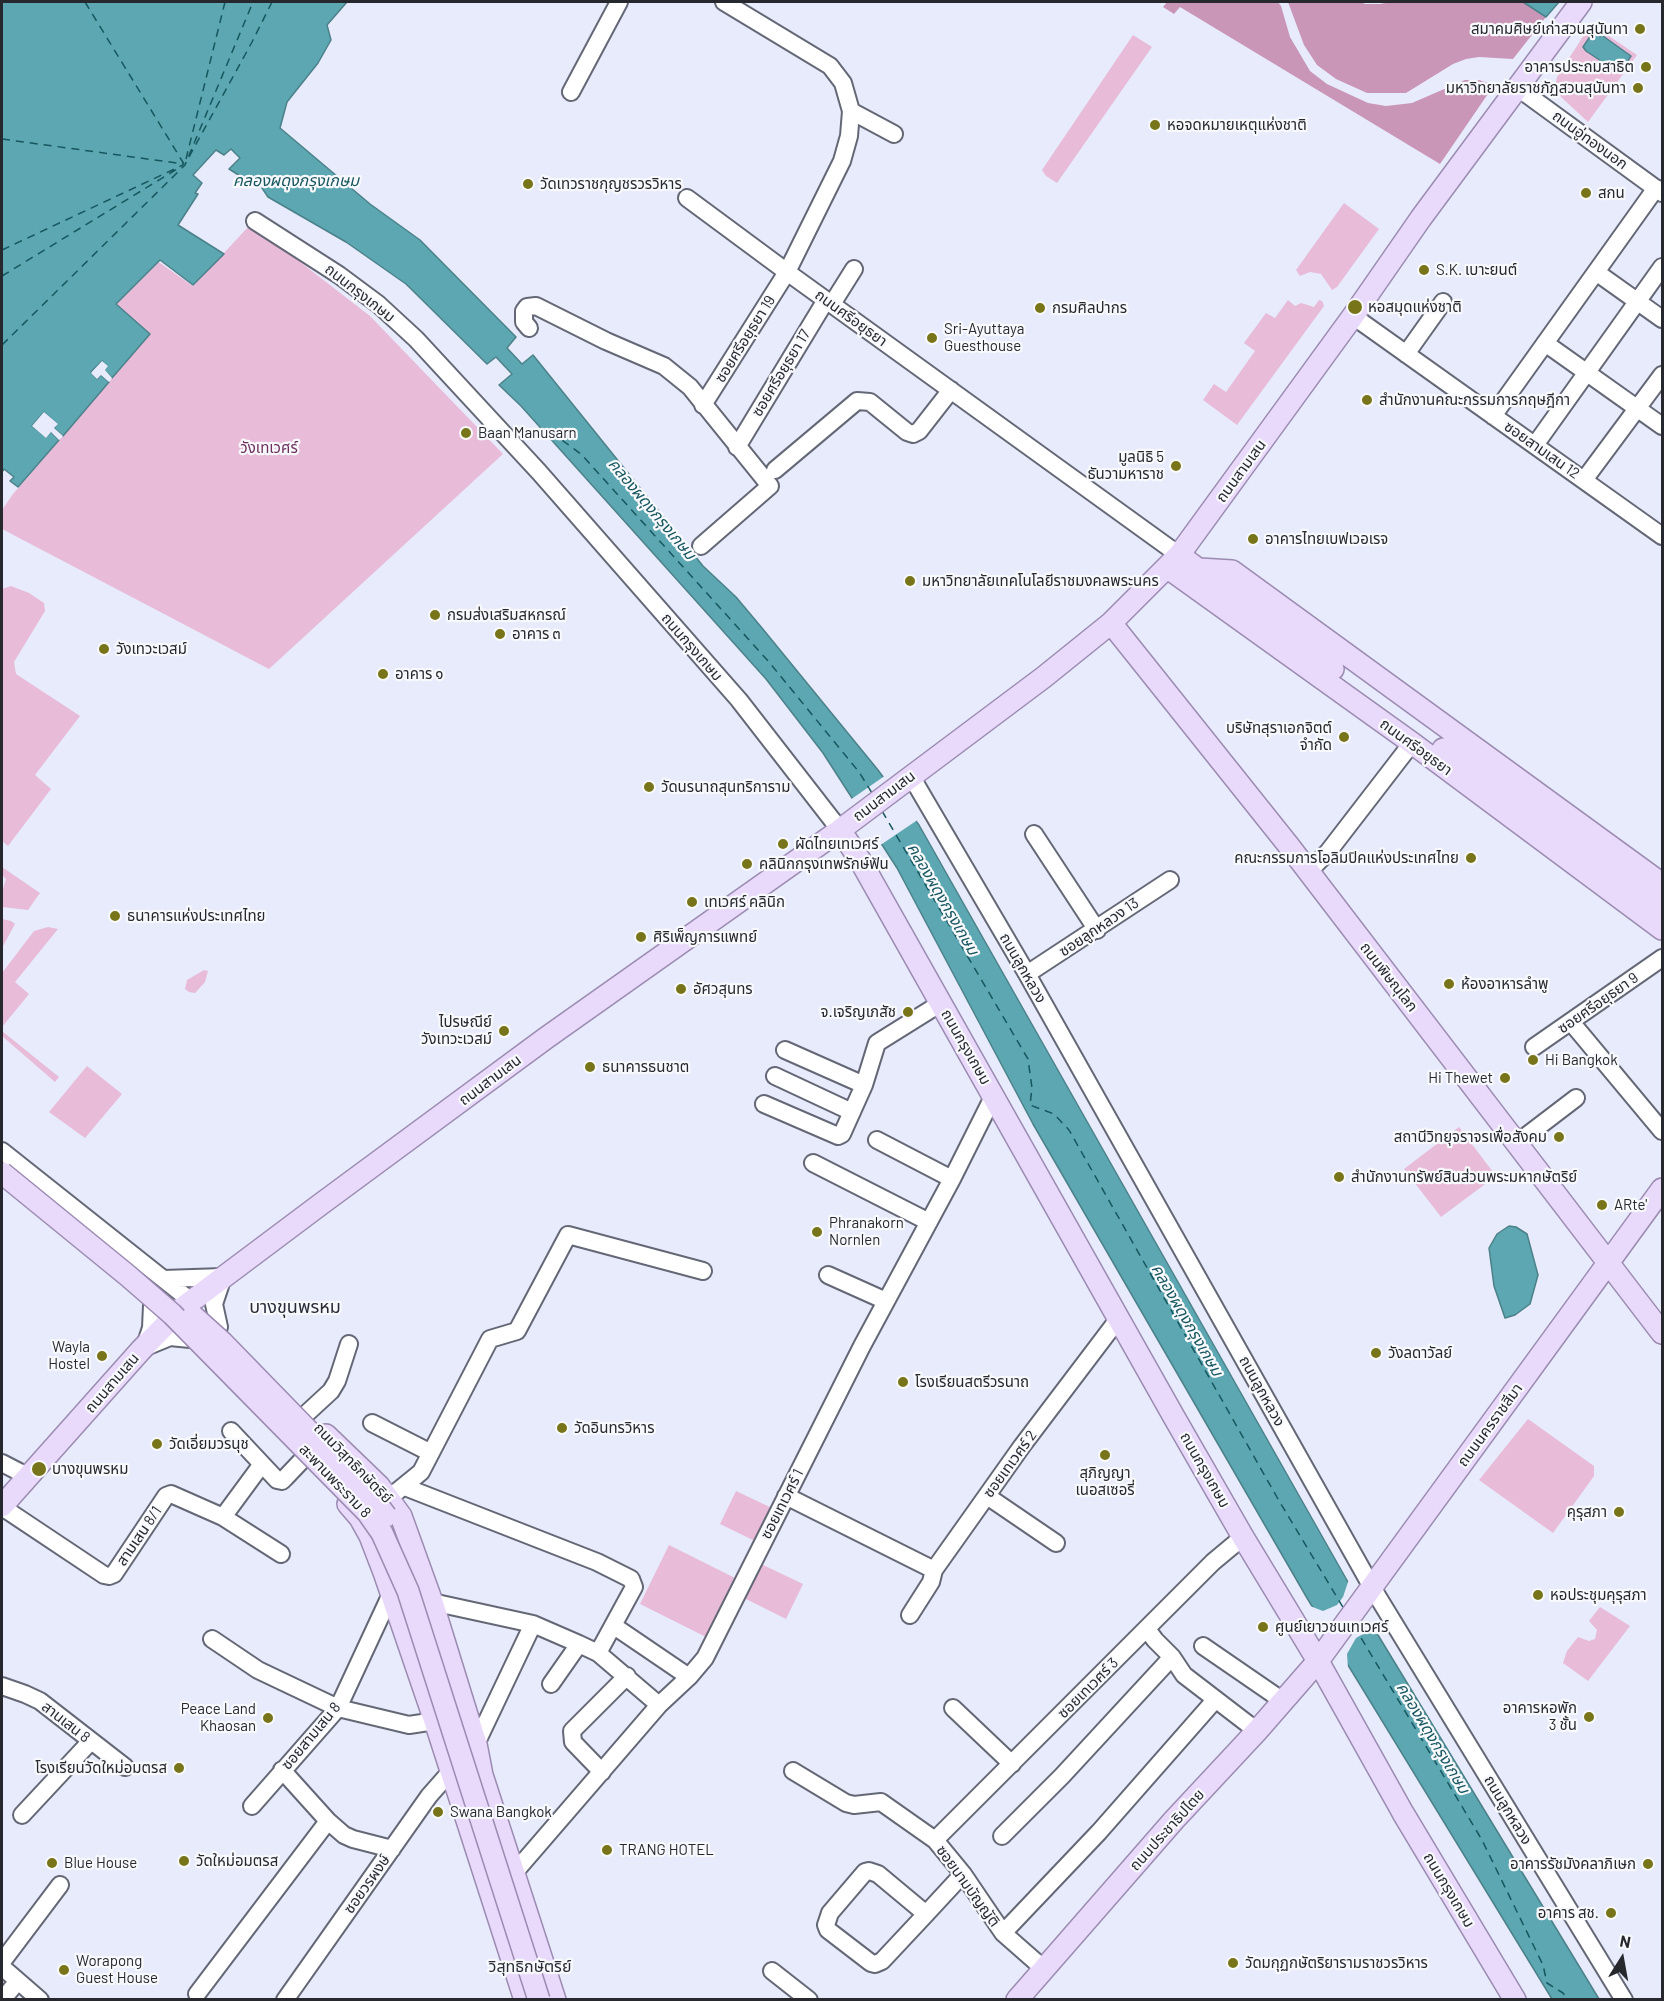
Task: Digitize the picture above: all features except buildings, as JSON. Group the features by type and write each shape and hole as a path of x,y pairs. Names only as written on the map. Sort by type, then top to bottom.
{"main road":[{"name":"ถนนสามเสน","path":"2,1507 144,1347 191,1301 546,1038 845,826 1044,677 1111,623 1173,561 1581,2"},
{"name":"ถนนศรีอยุธยา","path":"1173,561 1199,569 1232,571 1397,703 1452,743 1662,929"},
{"name":"ถนนศรีอยุธยา","path":"1173,561 1364,701 1412,744 1662,884"},
{"name":"ถนนศรีอยุธยา","path":"1199,569 1296,651"},
{"name":"ถนนพิษณุโลก","path":"1111,623 1245,790 1662,1334"},
{"name":"ถนนศรีอยุธยา","path":"1364,701 1397,703"},
{"name":"ถนนศรีอยุธยา","path":"1531,811 1662,908"},
{"name":"ถนนกรุงเกษม","path":"845,826 860,860 1243,1537 1322,1656 1403,1814 1515,2000"},
{"name":"สะพานพระราม 8","path":"2,1156 144,1272 223,1343 368,1492 394,1500 402,1545 462,1732 482,1775"},
{"name":"สะพานพระราม 8","path":"2,1173 172,1314 368,1513 382,1533 408,1591 539,2000"},
{"name":"ถนนนครราชสีมา","path":"1322,1656 1662,1189"},
{"name":"ถนนวิสุทธิกษัตริย์","path":"191,1301 394,1500 432,1602 476,1744 482,1775 555,2000"},
{"name":"ถนนวิสุทธิกษัตริย์","path":"170,1320 333,1486 360,1518 370,1536 452,1771 525,2000"},
{"path":"194,1343 209,1328 221,1328"},
{"name":"ถนนประชาธิปไตย","path":"1017,2000 1174,1820 1257,1731 1322,1656"}],"street":[{"path":"571,92 619,2"},
{"path":"724,2 830,66 843,82 851,111 849,136 842,161 787,272"},
{"name":"ถนนอู่ทองนอก","path":"1518,88 1659,190"},
{"path":"851,111 894,134"},
{"path":"1493,416 1596,272 1659,190"},
{"name":"ถนนศรีอยุธยา","path":"687,198 951,390 1173,561"},
{"name":"ถนนกรุงเกษม","path":"255,221 339,275 378,304 416,339 539,472 739,700 845,826"},
{"path":"1535,445 1662,267"},
{"name":"ซอยศรีอยุธยา 17","path":"737,447 829,302 854,269"},
{"name":"ซอยศรีอยุธยา 19","path":"703,405 787,272"},
{"path":"1596,272 1662,319"},
{"path":"1406,354 1443,302"},
{"path":"529,328 524,322 524,311 536,306 606,341 664,366 690,387 770,486 701,546"},
{"name":"ซอยสามเสน 12","path":"1353,316 1662,536"},
{"path":"1545,343 1662,426"},
{"path":"1584,480 1662,375"},
{"path":"775,470 857,401 870,402 907,432 913,434 919,431 951,390"},
{"path":"1308,872 1328,852 1412,744"},
{"name":"ถนนลูกหลวง","path":"905,780 1027,974 1368,1595 1624,2000"},
{"path":"1034,834 1096,930"},
{"name":"ซอยลูกหลวง 13","path":"1027,974 1170,880"},
{"name":"ซอยศรีอยุธยา 9","path":"1534,1047 1662,958"},
{"path":"764,1104 838,1136 842,1134 864,1085 877,1043 941,1003"},
{"path":"1571,1022 1662,1131"},
{"path":"785,1050 864,1085"},
{"path":"775,1076 852,1112"},
{"name":"ซอยเทเวศร์ 1","path":"514,1873 659,1705 689,1677 705,1658 886,1301 952,1179 994,1095"},
{"path":"1517,1143 1576,1098"},
{"path":"876,1140 952,1179"},
{"name":"ถนนวิสุทธิกษัตริย์","path":"2,1151 191,1301"},
{"path":"813,1163 929,1222"},
{"name":"ถนนวิสุทธิกษัตริย์","path":"2,1180 170,1320"},
{"path":"598,1653 634,1587 631,1579 597,1562 394,1500 421,1472 490,1340 517,1330 568,1235 703,1271"},
{"path":"828,1275 886,1301"},
{"path":"164,1280 223,1277 213,1304 221,1328"},
{"path":"144,1347 151,1328 152,1305"},
{"name":"ซอยเทเวศร์ 2","path":"910,1615 931,1582 934,1570 1119,1318"},
{"path":"144,1347 170,1337 194,1343"},
{"path":"305,1415 331,1391 337,1381 349,1344"},
{"path":"372,1423 431,1453"},
{"path":"231,1431 277,1480 282,1481 305,1457"},
{"path":"2,1463 29,1477"},
{"path":"223,1517 262,1464"},
{"name":"สามเสน 8/1","path":"2,1507 104,1575 109,1576 114,1574 166,1496 171,1494 223,1517 280,1554"},
{"path":"786,1496 934,1570"},
{"path":"987,1496 1056,1543"},
{"name":"ซอยเทเวศร์ 3","path":"935,1840 1213,1562 1243,1537"},
{"name":"ซอยสามเสน 8","path":"252,1806 338,1708 392,1594"},
{"path":"432,1602 533,1624 579,1644 598,1653 659,1705"},
{"path":"476,1744 533,1624"},
{"path":"614,1626 689,1677"},
{"path":"1147,1629 1184,1675 1257,1731"},
{"path":"212,1639 258,1670 338,1708 409,1725 435,1721"},
{"path":"551,1684 579,1644"},
{"path":"1203,1646 1283,1701"},
{"path":"1002,1836 1062,1776 1172,1658"},
{"path":"602,1772 573,1742 572,1731 627,1676"},
{"name":"สานเสน 8","path":"2,1686 33,1697 125,1767"},
{"path":"1003,1933 1099,1832 1215,1700"},
{"path":"953,1708 1012,1764"},
{"path":"22,1815 91,1741"},
{"path":"282,1770 328,1821 344,1835 392,1849"},
{"name":"ซอยวรผงษ์","path":"285,2000 429,1796 452,1771"},
{"name":"ซอยนามบัญญัติ","path":"793,1771 846,1803 880,1802 935,1840 963,1874 1003,1933 1044,1969"},
{"path":"197,1994 328,1821"},
{"path":"926,1914 878,1874 869,1871 865,1872 830,1913 826,1924 828,1930 875,1965 882,1961 926,1914 963,1874"},
{"path":"2,1962 60,1885"},
{"path":"2,1967 40,2000"},
{"path":"772,1971 809,2000"},
{"path":"2,2000 18,1981"}],"green space":[{"path":"1591,24 1637,55 1588,122 1561,97 1556,82"},
{"path":"1133,35 1152,47 1057,183 1046,176 1042,170"},
{"path":"1344,203 1379,229 1337,287 1332,290 1321,274 1310,272 1300,276 1296,270"},
{"name":"วังเทเวศร์","path":"251,224 370,316 503,454 269,669 2,529 2,510 13,494 150,334 116,304 157,261 193,286"},
{"path":"1288,300 1295,306 1301,303 1314,307 1319,300 1324,306 1237,425 1203,400 1214,384 1226,392 1255,351 1244,343 1266,313 1275,318"},
{"path":"11,586 29,593 44,603 45,611 14,662 16,674 80,716 35,775 51,789 8,846 2,841 2,589"},
{"path":"2,867 40,893 28,910 2,907 2,892 6,879 2,875"},
{"path":"2,919 15,924 2,948"},
{"path":"48,927 58,929 15,982 29,994 2,1027 2,973 34,931"},
{"path":"204,970 208,971 205,982 195,993 185,989 187,980"},
{"path":"2,1031 59,1077 55,1082 2,1036"},
{"path":"87,1066 122,1094 85,1138 49,1112"},
{"path":"1459,1127 1496,1176 1441,1217 1404,1169"},
{"path":"1528,1419 1594,1466 1594,1476 1553,1533 1479,1480"},
{"path":"736,1491 774,1509 757,1542 720,1524"},
{"path":"669,1545 739,1580 710,1639 640,1604"},
{"path":"761,1564 803,1584 786,1619 744,1598"},
{"path":"1600,1607 1630,1626 1588,1681 1563,1663 1567,1651 1578,1637 1589,1641 1595,1639 1597,1630 1589,1621"}],"shaded area":[{"path":"1167,2 1278,2 1290,37 1310,71 1327,84 1368,103 1386,106 1412,103 1465,80 1479,80 1494,85 1440,164 1180,7 1174,14 1163,7"},
{"path":"1288,2 1380,4 1391,2 1523,2 1546,17 1513,59 1479,57 1466,59 1453,64 1406,93 1367,93 1336,79 1317,65 1304,45"}],"water":[{"name":"คลองผดุงกรุงเกษม","path":"2,2 347,2 327,25 331,40 318,63 287,102 280,128 370,204 420,240 516,337 507,348 522,364 533,355 703,566 736,597 762,628 878,770 919,825 1378,1635 1599,1999 1552,1999 1307,1598 1033,1124 897,868 823,753 766,679 521,406 499,385 512,374 496,357 487,364 406,284 346,242 268,197 262,188 267,184 266,177 253,178 253,184 229,169 240,158 231,149 224,155 216,150 193,175 202,183 195,193 198,194 178,225 224,254 193,285 160,260 116,304 150,334 112,378 104,370 107,366 102,361 91,372 97,379 101,375 109,382 63,436 54,428 57,424 44,412 32,426 46,437 51,432 59,440 18,487 10,481 14,477 4,469 2,472"},
{"path":"1523,2 1559,2 1546,17"},
{"path":"1593,32 1603,36 1631,56 1622,70 1616,71 1586,51 1583,47"},
{"path":"1509,1226 1516,1227 1527,1234 1538,1275 1530,1304 1515,1315 1505,1318 1494,1286 1489,1248 1497,1234"}],"pier":[{"path":"102,361 108,366 105,370 112,378 109,382 101,375 97,379 91,373"},
{"path":"44,412 58,424 54,428 63,436 59,440 51,432 46,438 32,426","holes":["44,416 53,424 46,433 36,426"]},
{"path":"886,775 919,819 879,846 850,800"},
{"path":"1349,1579 1379,1634 1365,1633 1356,1638 1347,1654 1348,1668 1310,1606 1323,1611 1337,1605 1343,1597"}],"ferry route":[{"path":"85,2 184,164"},
{"path":"186,159 225,2"},
{"path":"2,345 185,165 253,2"},
{"path":"189,157 272,2"},
{"path":"2,139 184,164"},
{"path":"2,250 183,165"},
{"path":"2,276 177,169"},
{"path":"551,432 581,454 769,662 859,772 872,793"},
{"path":"882,811 1028,1059 1032,1088 1030,1105 1054,1114 1069,1130 1278,1499 1344,1609"},
{"path":"1354,1626 1482,1840 1543,1965 1547,1983 1563,1993 1568,2000"}],"place":[{"name":"สมาคมศิษย์เก่าสวนสุนันทา","path":"1640,29"},
{"name":"อาคารประถมสาธิต","path":"1646,67"},
{"name":"มหาวิทยาลัยราชภัฏสวนสุนันทา","path":"1638,88"},
{"name":"หอจดหมายเหตุแห่งชาติ","path":"1155,125"},
{"name":"วัดเทวราชกุญชรวรวิหาร","path":"528,184"},
{"name":"สกน","path":"1586,193"},
{"name":"S.K. เบาะยนต์","path":"1424,270"},
{"name":"หอสมุดแห่งชาติ","path":"1355,307"},
{"name":"กรมศิลปากร","path":"1040,308"},
{"name":"Sri-Ayuttaya Guesthouse","path":"932,338"},
{"name":"สำนักงานคณะกรรมการกฤษฎีกา","path":"1367,400"},
{"name":"Baan Manusarn","path":"466,433"},
{"name":"มูลนิธิ 5 ธันวามหาราช","path":"1176,466"},
{"name":"อาคารไทยเบฟเวอเรจ","path":"1253,539"},
{"name":"มหาวิทยาลัยเทคโนโลยีราชมงคลพระนคร","path":"910,581"},
{"name":"กรมส่งเสริมสหกรณ์","path":"435,615"},
{"name":"อาคาร ๓","path":"500,634"},
{"name":"วังเทวะเวสม์","path":"104,649"},
{"name":"อาคาร ๑","path":"383,674"},
{"name":"บริษัทสุราเอกจิตต์ จำกัด","path":"1344,737"},
{"name":"วัดนรนาถสุนทริการาม","path":"649,787"},
{"name":"ผัดไทยเทเวศร์","path":"783,844"},
{"name":"คณะกรรมการโอลิมปิคแห่งประเทศไทย","path":"1471,858"},
{"name":"คลินิกกรุงเทพรักษ์ฟัน","path":"747,864"},
{"name":"เทเวศร์ คลินิก","path":"692,902"},
{"name":"ธนาคารแห่งประเทศไทย","path":"115,916"},
{"name":"ศิริเพ็ญการแพทย์","path":"641,937"},
{"name":"ห้องอาหารลำพู","path":"1449,984"},
{"name":"อัศวสุนทร","path":"681,989"},
{"name":"จ.เจริญเภสัช","path":"908,1012"},
{"name":"ไปรษณีย์ วังเทวะเวสม์","path":"504,1031"},
{"name":"Hi Bangkok","path":"1533,1060"},
{"name":"ธนาคารธนชาต","path":"590,1067"},
{"name":"Hi Thewet","path":"1505,1078"},
{"name":"สถานีวิทยุจราจรเพื่อสังคม","path":"1559,1137"},
{"name":"สำนักงานทรัพย์สินส่วนพระมหากษัตริย์","path":"1339,1177"},
{"name":"ARte'","path":"1602,1205"},
{"name":"Phranakorn Nornlen","path":"817,1232"},
{"name":"วังลดาวัลย์","path":"1376,1353"},
{"name":"Wayla Hostel","path":"102,1356"},
{"name":"โรงเรียนสตรีวรนาถ","path":"903,1382"},
{"name":"วัดอินทรวิหาร","path":"562,1428"},
{"name":"วัดเอี่ยมวรนุช","path":"157,1444"},
{"name":"สุภิญญา เนอสเซอรี่","path":"1105,1455"},
{"name":"บางขุนพรหม","path":"39,1469"},
{"name":"คุรุสภา","path":"1619,1512"},
{"name":"หอประชุมคุรุสภา","path":"1538,1595"},
{"name":"ศูนย์เยาวชนเทเวศร์","path":"1263,1627"},
{"name":"อาคารหอพัก 3 ชั้น","path":"1589,1717"},
{"name":"Peace Land Khaosan","path":"268,1718"},
{"name":"โรงเรียนวัดใหม่อมตรส","path":"179,1768"},
{"name":"Swana Bangkok","path":"438,1812"},
{"name":"TRANG HOTEL","path":"607,1850"},
{"name":"วัดใหม่อมตรส","path":"184,1861"},
{"name":"Blue House","path":"52,1863"},
{"name":"อาคารรัชมังคลาภิเษก","path":"1648,1864"},
{"name":"อาคาร สช.","path":"1611,1913"},
{"name":"วัดมกุฏกษัตริยารามราชวรวิหาร","path":"1233,1963"},
{"name":"Worapong Guest House","path":"64,1970"}],"district":[{"name":"บางขุนพรหม","path":"295,1307"},
{"name":"วิสุทธิกษัตริย์","path":"530,1967"}]}
